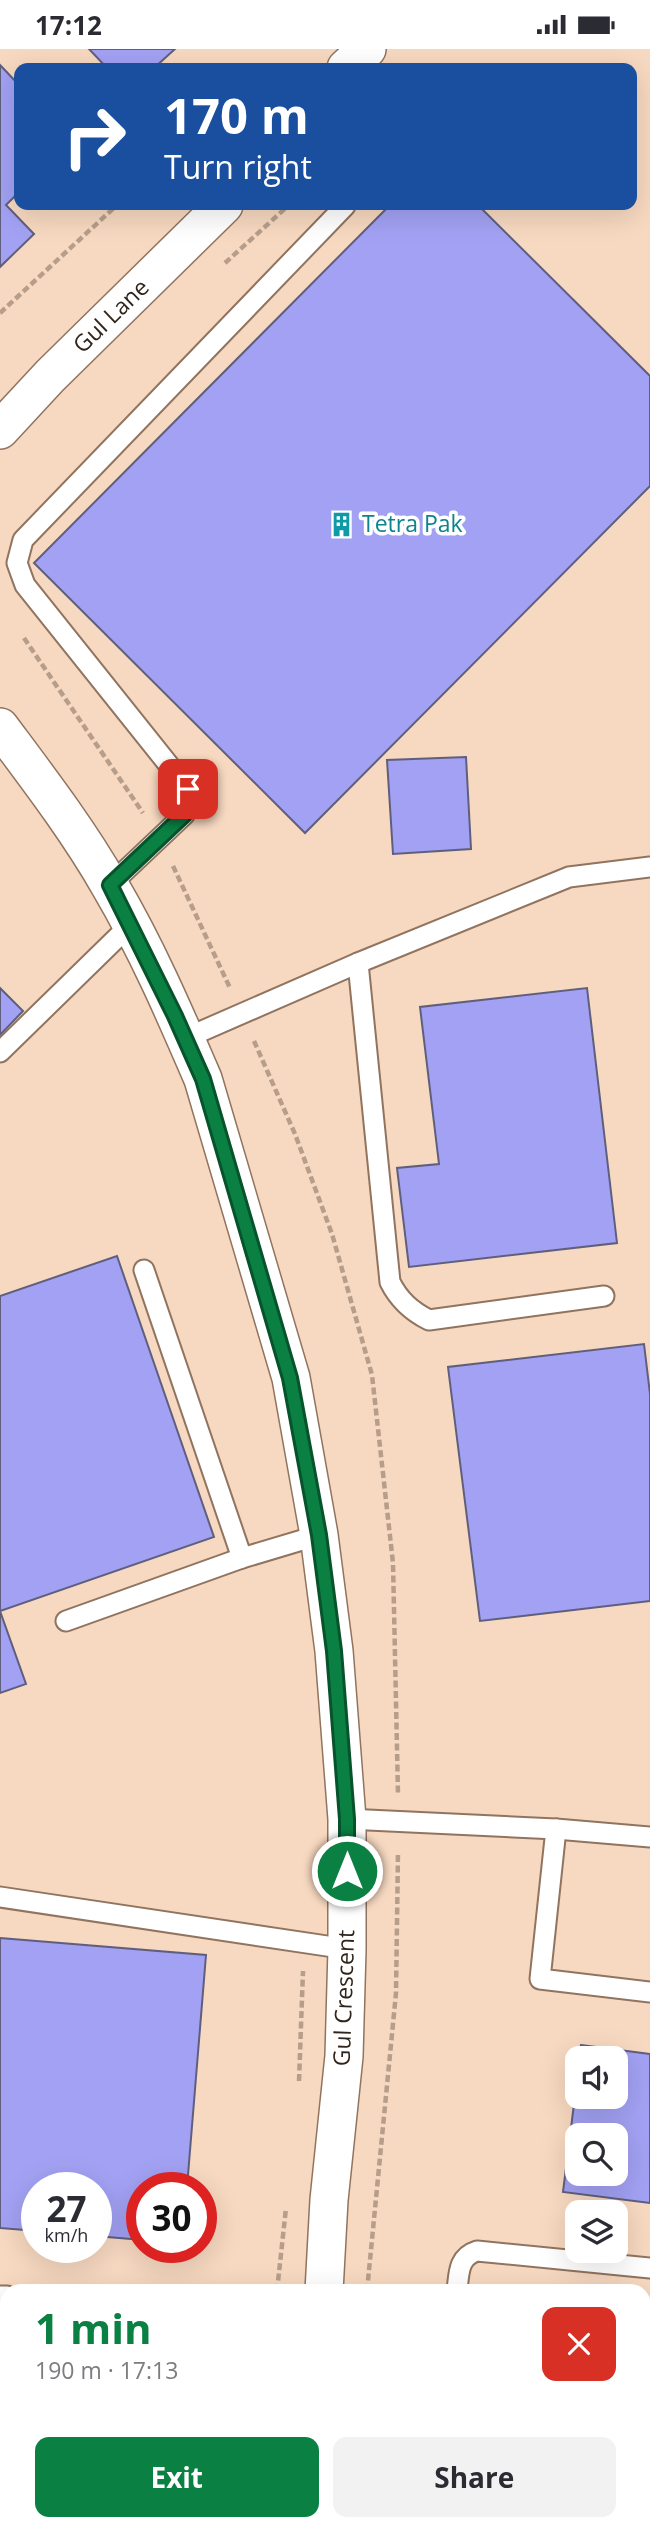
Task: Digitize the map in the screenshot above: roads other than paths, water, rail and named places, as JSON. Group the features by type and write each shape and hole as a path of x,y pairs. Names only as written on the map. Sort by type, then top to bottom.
{"street":[{"path":"352,63 367,49"},
{"name":"Gul Lane","path":"0,430 50,376 219,210"},
{"name":"Gul Crescent","path":"0,727 62,810 110,885 186,1038 203,1079 290,1378 319,1535 334,1651 347,1819 344,2056 329,2200 324,2284"}],"lane":[{"path":"110,885 184,815 190,802 188,789 25,585 17,563 23,540 341,210"},
{"path":"186,1038 358,963 569,877 650,867"},
{"path":"0,1052 131,924"},
{"path":"358,963 390,1282 396,1294 413,1311 429,1320 604,1296"},
{"path":"144,1270 242,1558"},
{"path":"66,1621 242,1558 319,1535"},
{"path":"347,1819 556,1829 650,1837"},
{"path":"556,1829 540,1979 650,1992"},
{"path":"0,1897 346,1949"},
{"path":"458,2284 459,2268 463,2260 477,2251 650,2268"}],"place":[{"name":"Tetra Pak","path":"342,524"}]}
